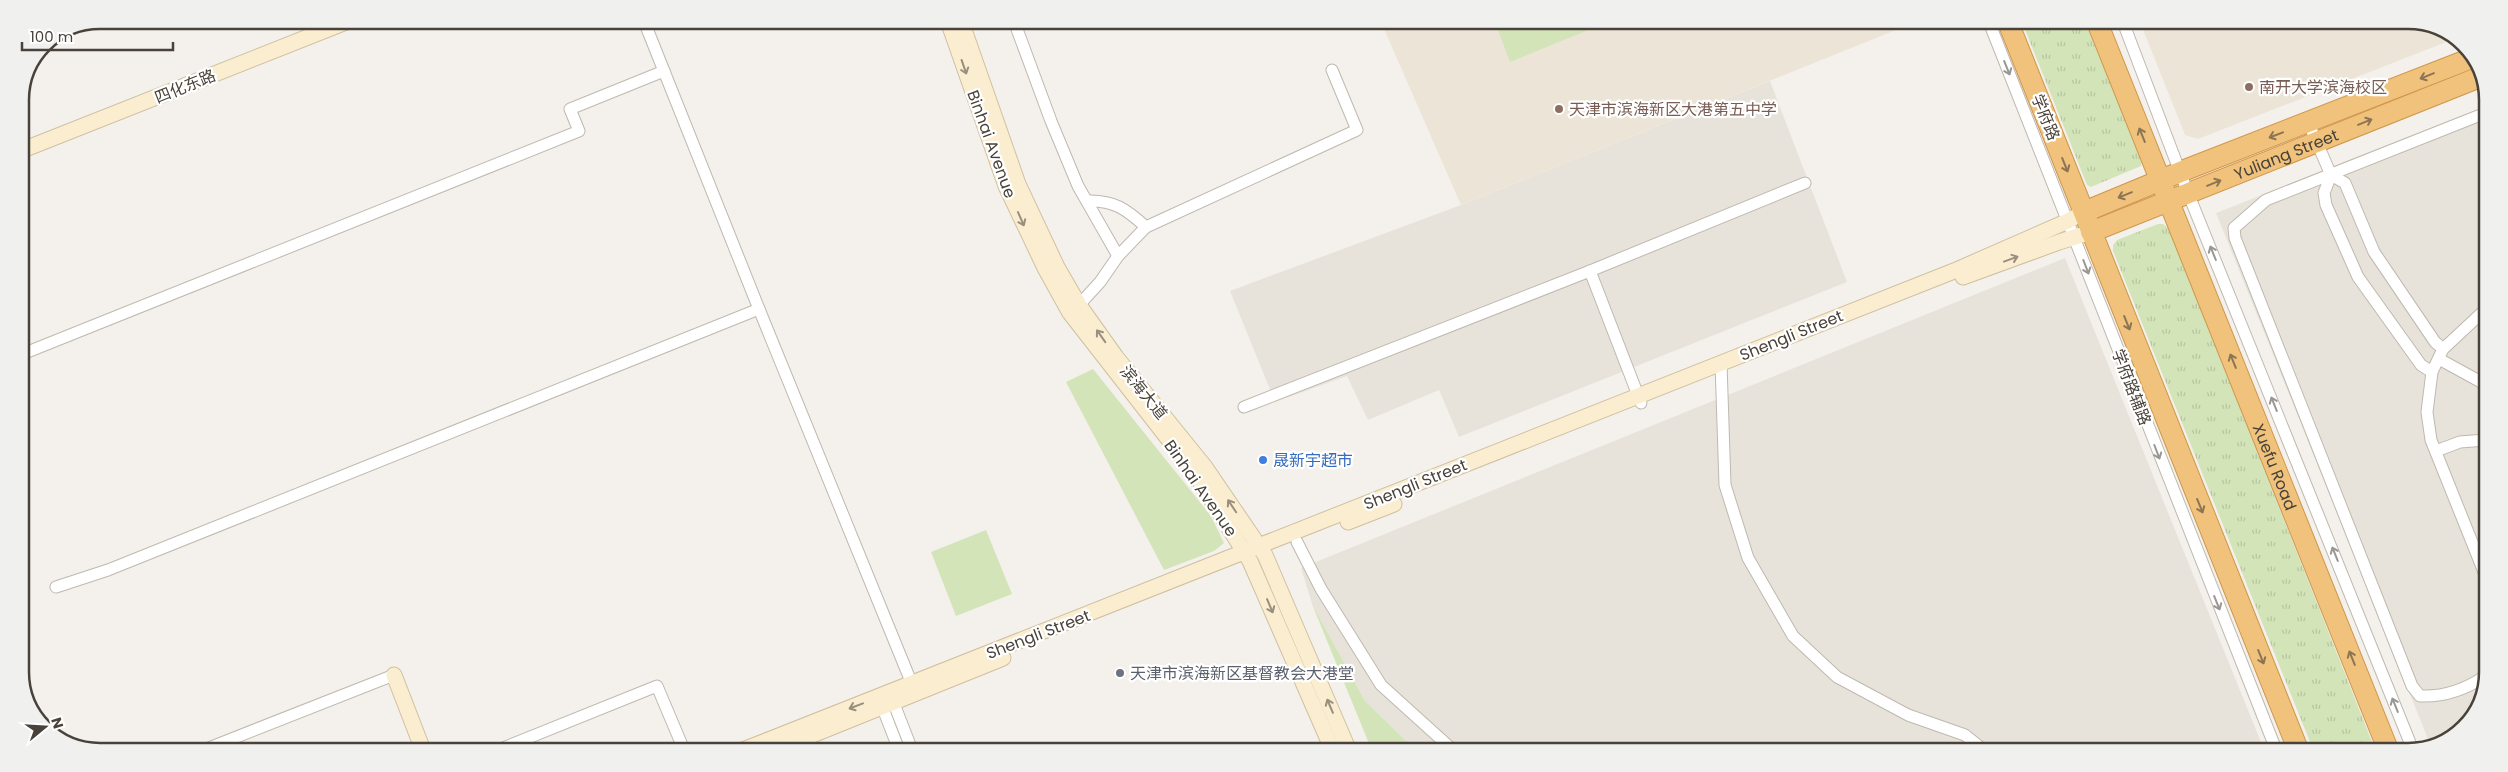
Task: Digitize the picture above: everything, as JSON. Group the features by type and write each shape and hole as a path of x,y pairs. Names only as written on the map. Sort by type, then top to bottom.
{"highway":[{"name":"学府路","path":"2010,29 2076,217"},
{"path":"2100,29 2161,180"},
{"name":"Yuliang Street","path":"2076,217 2181,171 2467,60"},
{"name":"Yuliang Street","path":"2083,235 2475,78"},
{"name":"Xuefu Road","path":"2161,180 2385,743"},
{"path":"2076,217 2295,743"}],"street":[{"name":"四化东路","path":"29,147 328,29"},
{"path":"647,29 913,688"},
{"name":"Binhai Avenue","path":"951,29 1006,186 1045,268 1070,313 1194,472 1255,554 1330,743"},
{"name":"滨海大道","path":"965,29 1018,184 1058,267 1079,306 1116,357 1205,467 1255,554 1345,743"},
{"path":"1017,29 1051,121 1087,200 1118,256"},
{"path":"1992,29 2076,217"},
{"path":"2125,29 2188,193 2410,743"},
{"path":"1079,306 1100,282 1118,256 1146,227 1356,130 1332,70"},
{"path":"29,351 579,131 570,109 664,71"},
{"path":"2479,116 2266,200 2234,228 2235,238 2412,686 2420,696 2440,697 2471,686 2479,680"},
{"path":"2308,122 2331,175 2345,183 2374,252 2430,334 2441,354 2479,381"},
{"path":"2331,175 2324,193 2326,205 2358,277 2421,365 2432,372"},
{"path":"1244,406 1590,271 1805,183"},
{"path":"1087,200 1103,200 1120,206 1146,227"},
{"name":"Shengli Street","path":"1721,368 1954,271 2076,217"},
{"name":"Shengli Street","path":"791,743 913,688 1255,554 1639,400 1958,279 2083,235"},
{"name":"学府路辅路","path":"2083,235 2274,743"},
{"path":"1590,271 1639,400"},
{"path":"56,587 108,570 759,309"},
{"path":"2479,316 2441,354 2432,372 2427,412 2431,440 2479,560"},
{"path":"1721,368 1725,485 1748,558 1793,636 1837,677 1908,715 1965,734 1975,743"},
{"name":"Shengli Street","path":"1255,554 1297,542 1639,400"},
{"path":"2436,451 2460,442 2479,441"},
{"path":"1297,542 1321,589 1382,685 1445,743"},
{"path":"221,743 391,676"},
{"path":"391,676 414,743"},
{"path":"391,676 420,743"},
{"path":"515,743 657,686 681,743"},
{"path":"886,700 898,743"},
{"path":"886,700 908,743"},
{"name":"Shengli Street","path":"763,743 886,700"}],"shaded area":[{"name":"天津市滨海新区大港第五中学","path":"1384,29 1899,29 1461,205"},
{"name":"南开大学滨海校区","path":"2143,29 2417,29 2435,34 2448,41 2198,139 2185,135"},
{"path":"1770,81 1847,282 1459,437 1439,390 1368,420 1347,376 1275,402 1230,291 1461,205"},
{"path":"2479,110 2479,681 2472,703 2462,719 2439,736 2428,740 2216,213"},
{"path":"2065,258 2261,743 1409,743 1365,701 1312,604 1301,568"}],"green space":[{"path":"1498,29 1591,29 1510,62"},
{"path":"2025,29 2089,29 2142,161 2141,166 2091,187 2087,185"},
{"path":"2158,224 2163,224 2169,229 2372,743 2310,743 2113,251 2113,245 2117,240"},
{"path":"1093,369 1211,516 1224,543 1214,551 1164,570 1066,382"},
{"path":"986,530 1012,594 956,616 931,552"},
{"path":"1312,604 1365,701 1409,743 1369,743"}],"place":[{"name":"南开大学滨海校区","path":"2249,87"},
{"name":"天津市滨海新区大港第五中学","path":"1559,109"},
{"name":"晟新宇超市","path":"1263,460"},
{"name":"天津市滨海新区基督教会大港堂","path":"1120,673"}]}
